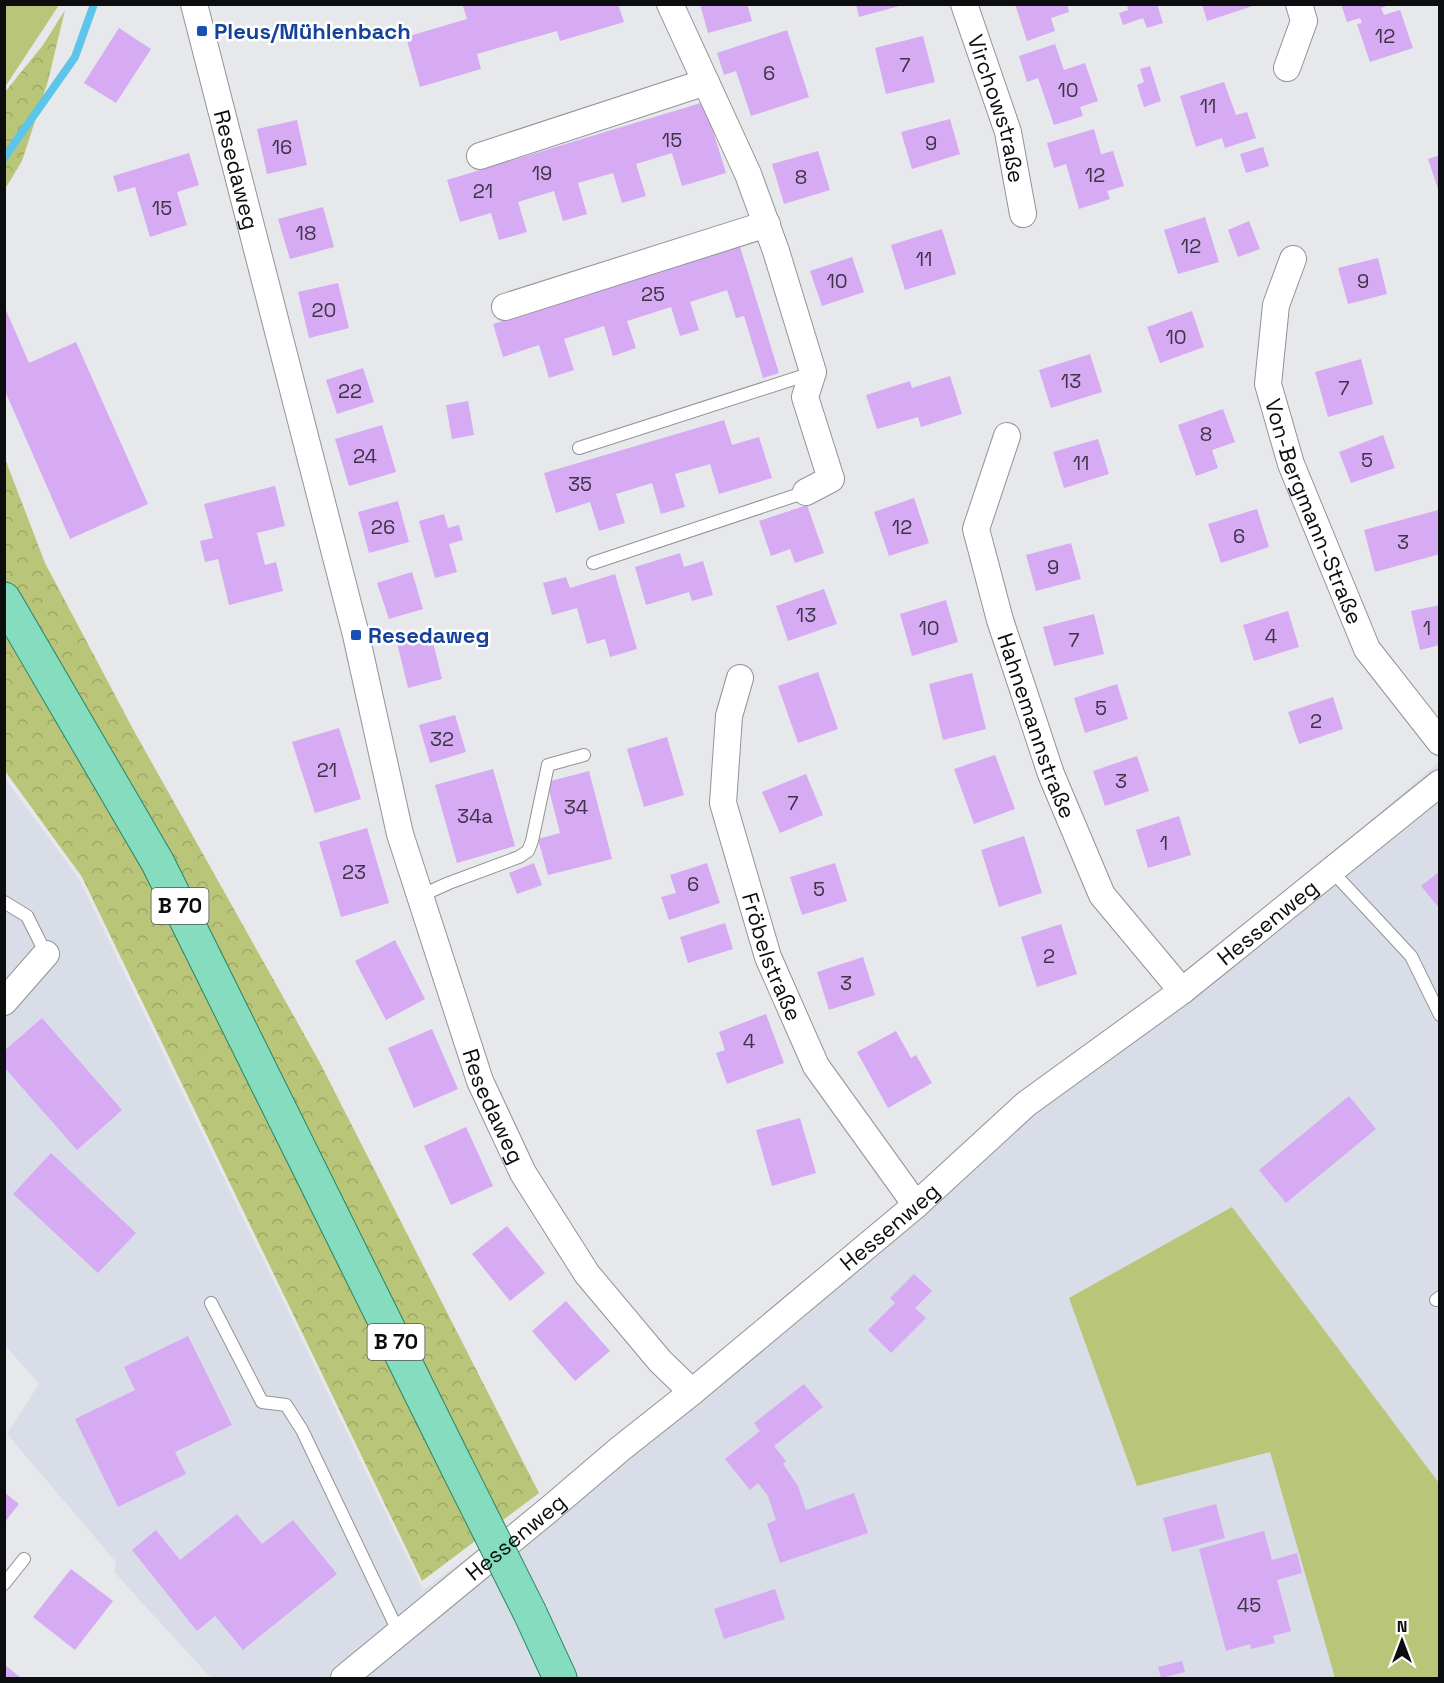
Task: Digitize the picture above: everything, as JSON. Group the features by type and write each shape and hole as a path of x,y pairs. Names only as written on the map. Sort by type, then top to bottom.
{"main road":[{"name":"B 70","path":"6,600 158,862 530,1613 560,1678"}],"street":[{"path":"670,4 748,174 767,224 813,372 805,397 831,479 806,492"},
{"name":"Virchowstraße","path":"964,4 1008,132 1023,214"},
{"path":"1287,68 1304,21 1299,4"},
{"name":"Resedaweg","path":"198,6 241,193 356,635 400,834 480,1081 524,1173 587,1274 660,1361 692,1392"},
{"path":"480,156 706,81"},
{"path":"505,307 767,224"},
{"name":"Von-Bergmann-Straße","path":"1293,259 1276,305 1268,384 1292,464 1366,649 1440,742"},
{"name":"Hahnemannstraße","path":"1007,436 976,529 1000,620 1051,774 1102,895 1182,991"},
{"name":"Fröbelstraße","path":"740,678 729,716 723,803 768,957 816,1066 916,1205"},
{"name":"Hessenweg","path":"344,1678 916,1205 1026,1104 1182,991 1330,869 1440,783"},
{"path":"4,1002 46,954"}],"lane":[{"path":"579,448 813,372"},
{"path":"593,563 806,492"},
{"path":"420,896 505,863 528,851 548,765 584,755"},
{"path":"1330,869 1412,956 1440,1015"},
{"path":"4,902 27,916 46,954"},
{"path":"211,1303 262,1402 286,1405 302,1430 399,1633"},
{"path":"4,1584 24,1559"}],"shaded area":[{"path":"1439,762 1439,1483 1232,1207 1270,1452 1335,1678 211,1678 114,1572 116,1562 7,1434 39,1384 5,1345 4,777 79,879 423,1590 551,1496 1289,891"}],"green space":[{"path":"4,5 59,5 5,87"},
{"path":"65,10 48,81 22,161 5,189 5,92 43,45"},
{"path":"4,456 45,563 134,731 319,1061 539,1493 422,1581 82,877 5,771"},
{"path":"1232,1207 1439,1483 1439,1678 1335,1678 1270,1452 1137,1486 1069,1298"}],"building":[{"path":"467,4 618,4 624,22 560,41 557,31 477,54 481,69 420,87 406,37 467,19 463,6"},
{"path":"700,4 747,4 752,21 708,33"},
{"path":"856,4 903,4 903,5 859,17"},
{"path":"1015,4 1067,4 1069,12 1051,18 1055,31 1027,41"},
{"path":"1127,4 1157,4 1163,23 1147,28 1143,18 1123,25 1119,13 1128,10"},
{"path":"1202,4 1256,4 1256,5 1207,21"},
{"path":"1341,4 1392,4 1381,8 1384,15 1400,10 1413,48 1370,62 1357,24 1362,23 1360,18 1347,22"},
{"path":"119,28 151,49 116,103 84,83"},
{"path":"787,30 809,97 751,116 736,71 724,75 717,53"},
{"path":"923,36 935,82 886,94 875,48"},
{"path":"1055,44 1064,70 1085,63 1098,101 1080,107 1083,116 1054,125 1038,78 1027,82 1019,56"},
{"path":"1150,66 1161,101 1144,107 1137,85 1144,82 1140,69"},
{"path":"1224,82 1236,115 1247,112 1256,138 1225,148 1222,138 1196,147 1180,96"},
{"path":"704,102 726,173 682,186 672,153 636,164 646,196 622,203 613,173 578,183 587,214 563,221 554,191 518,202 527,232 499,240 491,213 460,222 447,180"},
{"path":"950,119 960,154 912,169 901,132"},
{"path":"297,120 307,165 267,174 257,129"},
{"path":"1094,129 1101,154 1113,151 1124,186 1107,191 1110,199 1079,209 1066,164 1054,168 1047,143"},
{"path":"1263,147 1269,166 1246,173 1240,154"},
{"path":"818,151 830,190 784,204 772,164"},
{"path":"189,153 199,185 177,192 187,225 150,237 135,187 118,192 113,176"},
{"path":"1440,155 1440,192 1439,192 1428,159"},
{"path":"323,207 334,247 290,259 278,219"},
{"path":"1205,217 1219,262 1178,274 1164,230"},
{"path":"1249,221 1260,249 1238,257 1228,230"},
{"path":"942,229 956,274 905,290 891,245"},
{"path":"740,247 779,373 763,378 744,316 736,318 727,290 690,302 699,330 680,336 671,307 627,321 636,348 613,356 604,326 564,339 574,370 549,378 539,345 503,357 493,324"},
{"path":"852,257 864,292 822,306 810,271"},
{"path":"1378,258 1387,294 1348,304 1338,268"},
{"path":"338,283 349,328 309,338 298,292"},
{"path":"5,308 29,363 76,342 148,504 70,539 5,391"},
{"path":"1192,311 1204,347 1160,363 1147,327"},
{"path":"1090,354 1102,392 1051,408 1039,370"},
{"path":"1361,359 1373,404 1328,417 1315,372"},
{"path":"363,368 374,402 337,414 326,380"},
{"path":"950,376 962,414 921,427 918,417 877,429 866,395 910,381 912,388"},
{"path":"468,401 474,435 452,439 446,405"},
{"path":"1223,409 1235,442 1212,450 1218,468 1196,476 1178,425"},
{"path":"724,420 732,445 759,437 772,478 719,494 710,464 675,474 685,507 661,514 652,483 616,494 625,523 599,531 590,502 556,513 544,473"},
{"path":"382,425 396,472 349,486 335,439"},
{"path":"1383,435 1395,468 1351,483 1339,452"},
{"path":"1098,439 1109,474 1064,488 1053,452"},
{"path":"275,486 285,526 257,533 265,565 276,562 283,591 229,605 218,559 205,562 200,541 213,538 204,504"},
{"path":"914,498 929,543 889,556 874,512"},
{"path":"398,501 409,542 369,553 358,512"},
{"path":"807,505 824,553 795,563 790,549 771,556 759,521"},
{"path":"1257,509 1269,547 1221,563 1208,524"},
{"path":"1438,510 1440,554 1375,572 1364,530"},
{"path":"444,514 448,528 459,525 463,540 449,544 457,572 435,578 419,521"},
{"path":"1071,543 1081,579 1036,591 1026,555"},
{"path":"680,553 684,567 703,561 713,595 692,601 689,592 646,605 635,567"},
{"path":"412,572 423,609 389,619 377,583"},
{"path":"615,574 637,649 610,657 605,639 587,644 577,608 552,615 543,583 566,577 570,588"},
{"path":"824,589 837,624 788,641 776,606"},
{"path":"946,600 958,642 912,656 900,614"},
{"path":"1440,605 1440,645 1420,650 1411,611"},
{"path":"1288,611 1299,647 1254,661 1243,625"},
{"path":"1094,614 1104,654 1054,666 1043,627"},
{"path":"431,634 442,679 408,688 397,643"},
{"path":"818,672 838,729 798,743 778,686"},
{"path":"972,673 986,729 943,740 929,684"},
{"path":"1117,684 1128,719 1085,733 1074,698"},
{"path":"1333,697 1343,729 1299,744 1288,712"},
{"path":"455,715 466,752 430,763 419,725"},
{"path":"339,728 361,799 315,813 292,742"},
{"path":"667,737 684,795 644,807 627,749"},
{"path":"995,755 1015,809 974,824 954,769"},
{"path":"1137,756 1149,791 1105,806 1093,771"},
{"path":"493,769 515,846 457,863 435,785"},
{"path":"589,771 612,859 548,875 538,839 560,833 547,782"},
{"path":"806,774 823,815 780,833 762,792"},
{"path":"1179,816 1191,855 1148,868 1136,830"},
{"path":"367,828 389,903 341,917 319,842"},
{"path":"1024,836 1042,893 999,907 981,850"},
{"path":"534,863 542,885 517,894 509,873"},
{"path":"707,863 720,903 669,920 661,897 676,893 670,875"},
{"path":"835,863 847,901 802,915 790,877"},
{"path":"1440,871 1440,909 1421,886"},
{"path":"725,923 733,949 688,963 680,937"},
{"path":"1061,924 1077,974 1037,987 1021,937"},
{"path":"395,940 425,999 386,1020 355,961"},
{"path":"863,957 875,995 829,1010 817,972"},
{"path":"766,1014 784,1063 727,1084 716,1053 725,1050 719,1032"},
{"path":"42,1018 122,1110 77,1150 4,1067 4,1051"},
{"path":"432,1029 458,1089 414,1108 388,1048"},
{"path":"896,1031 911,1058 916,1055 932,1083 888,1108 857,1052"},
{"path":"1349,1096 1376,1129 1286,1203 1259,1170"},
{"path":"800,1118 816,1173 772,1186 756,1130"},
{"path":"466,1127 493,1186 451,1205 424,1146"},
{"path":"51,1153 136,1233 98,1273 13,1194"},
{"path":"507,1226 545,1273 510,1301 472,1254"},
{"path":"914,1274 932,1291 915,1308 926,1318 891,1353 868,1330 895,1303 890,1298"},
{"path":"566,1301 610,1351 575,1381 532,1331"},
{"path":"188,1336 232,1425 175,1452 186,1474 118,1507 75,1419 135,1390 124,1367"},
{"path":"804,1384 823,1407 774,1446 786,1461 783,1464 798,1486 806,1510 854,1493 868,1533 780,1563 767,1524 776,1520 768,1496 758,1483 750,1490 725,1459 760,1431 754,1423"},
{"path":"4,1492 19,1504 4,1523"},
{"path":"1216,1504 1225,1538 1172,1552 1163,1518"},
{"path":"237,1514 262,1544 293,1520 337,1574 243,1650 215,1616 197,1631 132,1550 156,1530 180,1560"},
{"path":"1264,1531 1272,1560 1297,1553 1302,1573 1277,1580 1291,1631 1273,1636 1275,1643 1251,1649 1250,1644 1226,1651 1199,1549"},
{"path":"71,1569 113,1601 75,1650 33,1617"},
{"path":"775,1589 785,1619 724,1639 714,1609"},
{"path":"1182,1661 1185,1672 1161,1678 1158,1667"},
{"path":"5,1665 21,1678 5,1678"}],"waterway":[{"path":"4,158 75,57 94,4"}],"place":[{"name":"Pleus/Mühlenbach","path":"202,31"},
{"name":"Resedaweg","path":"356,635"}]}
